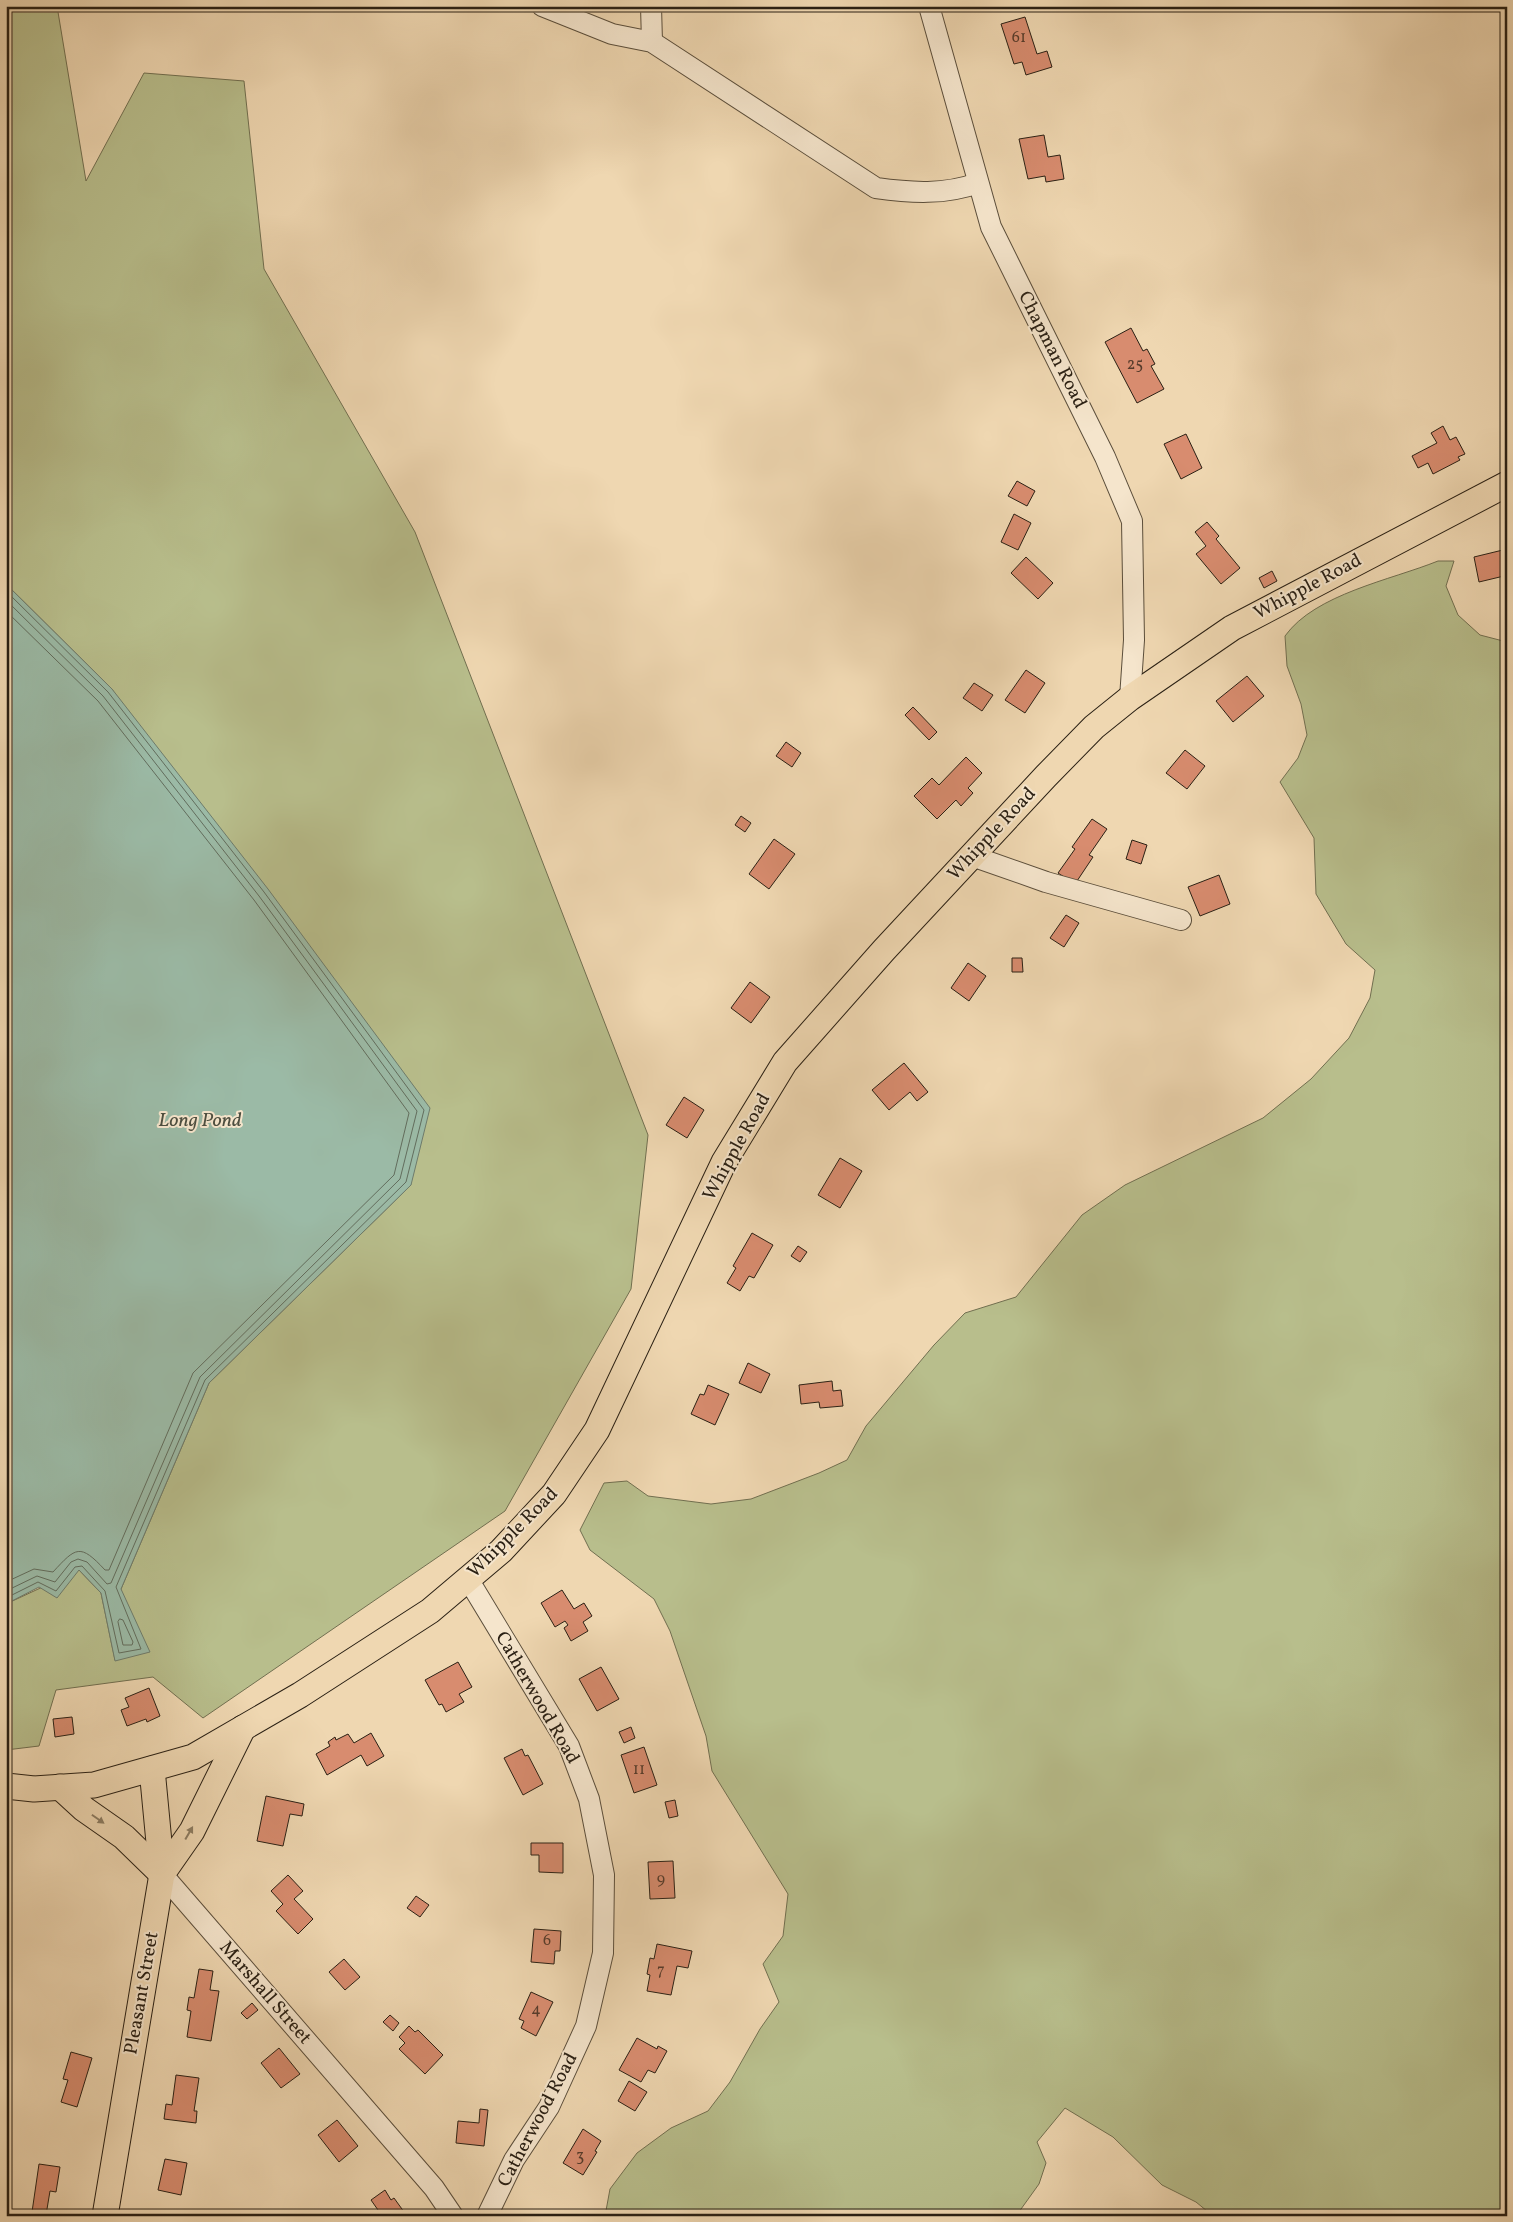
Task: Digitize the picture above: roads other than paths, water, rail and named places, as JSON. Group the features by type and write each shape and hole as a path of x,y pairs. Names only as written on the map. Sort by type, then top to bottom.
{"main road":[{"name":"Whipple Road","path":"6,1786 60,1787 94,1785 193,1757 300,1695 430,1611 501,1551 554,1494 597,1430 724,1162 785,1062 884,950 972,856 1094,727 1130,698 1232,628 1507,484"},
{"path":"162,1874 192,1830 243,1728"},
{"name":"Pleasant Street","path":"104,2216 162,1874 152,1769"},
{"name":"Marshall Street","path":"60,1787 84,1809 124,1837 162,1874"}],"street":[{"path":"542,6 612,34 652,42 876,188 908,192 946,192 978,183"},
{"path":"651,6 652,42"},
{"name":"Chapman Road","path":"930,6 991,227 1105,457 1132,521 1134,640 1130,698"},
{"path":"972,856 1046,882 1181,920"},
{"name":"Catherwood Road","path":"468,1579 569,1746 589,1799 604,1876 603,1953 586,2026 549,2106 514,2160 488,2216"},
{"name":"Marshall Street","path":"162,1874 434,2188 453,2216"}],"water":[{"name":"Long Pond","path":"6,584 112,689 268,889 430,1108 411,1185 209,1383 121,1589 150,1652 115,1661 101,1593 79,1570 57,1598 39,1587 6,1604"}]}
